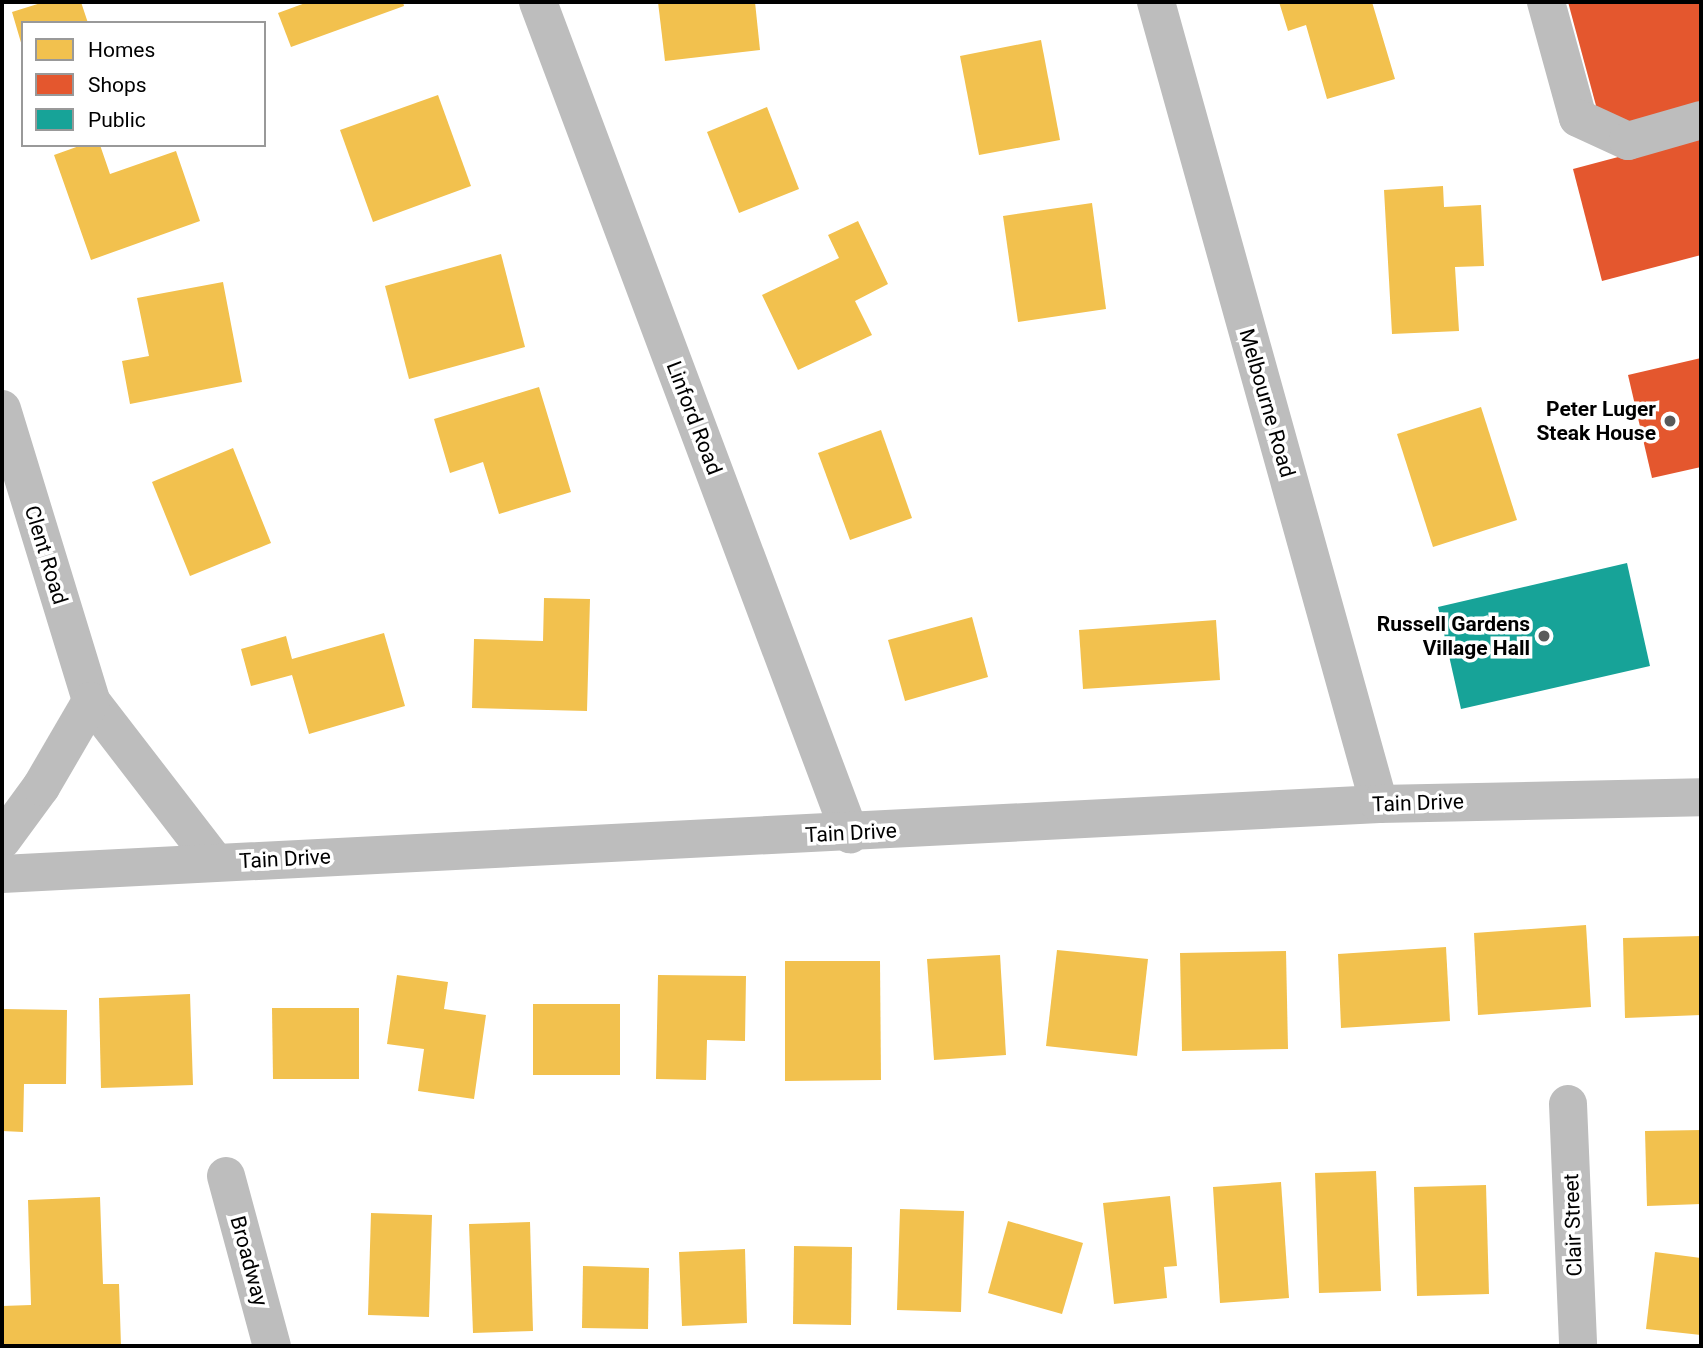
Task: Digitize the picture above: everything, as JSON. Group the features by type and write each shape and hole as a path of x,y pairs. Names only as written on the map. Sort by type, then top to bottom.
{"street":[{"name":"Linford Road","path":"538,2 850,834"},
{"name":"Melbourne Road","path":"1156,2 1379,804"},
{"path":"1546,2 1578,118 1628,141 1701,120"},
{"name":"Clent Road","path":"2,409 91,701 215,862"},
{"path":"2,840 41,787 91,701"},
{"name":"Tain Drive","path":"2,874 850,834 1379,804 1701,797"},
{"name":"Clair Street","path":"1568,1104 1578,1346"},
{"name":"Broadway","path":"226,1176 272,1346"}],"building: Homes":[{"path":"44,2 81,2 87,21 21,21 21,43 12,12"},
{"path":"308,2 403,2 404,6 291,47 278,13"},
{"path":"658,2 755,2 760,50 665,61"},
{"path":"1279,2 1372,2 1395,79 1327,99 1306,25 1288,31"},
{"path":"1041,40 1060,140 979,155 960,56"},
{"path":"438,95 471,186 373,222 340,130"},
{"path":"767,107 799,189 739,213 707,132"},
{"path":"76,147 101,147 110,174 176,151 200,221 91,260 54,155"},
{"path":"1443,186 1444,207 1481,205 1484,266 1455,267 1459,331 1392,334 1384,190"},
{"path":"1092,203 1106,309 1018,322 1003,216"},
{"path":"858,221 888,284 855,301 872,335 798,370 762,295 839,258 828,235"},
{"path":"501,254 525,347 409,379 385,286"},
{"path":"223,282 242,382 130,404 122,361 149,356 137,298"},
{"path":"539,387 571,492 499,514 483,462 450,473 434,419"},
{"path":"1481,407 1517,520 1433,547 1397,434"},
{"path":"881,430 912,518 850,540 818,453"},
{"path":"233,448 271,543 190,576 152,482"},
{"path":"544,598 590,599 587,711 472,708 474,639 543,641"},
{"path":"972,617 988,677 905,701 888,640"},
{"path":"1216,620 1220,680 1083,689 1079,630"},
{"path":"384,633 405,706 309,734 292,675 251,686 241,649 286,636 292,659"},
{"path":"1586,925 1591,1007 1478,1015 1474,933"},
{"path":"1701,936 1701,1015 1625,1018 1623,938"},
{"path":"1446,947 1450,1021 1341,1028 1338,954"},
{"path":"1057,950 1148,959 1137,1056 1046,1046"},
{"path":"1286,951 1288,1049 1182,1051 1180,953"},
{"path":"1000,955 1006,1055 934,1060 927,959"},
{"path":"785,961 880,961 881,1080 785,1081"},
{"path":"397,975 448,982 444,1009 486,1015 474,1099 418,1091 424,1049 387,1044"},
{"path":"658,975 746,976 745,1041 707,1040 706,1080 656,1079"},
{"path":"190,994 193,1085 101,1088 99,998"},
{"path":"533,1004 620,1004 620,1075 533,1075"},
{"path":"272,1008 359,1008 359,1079 273,1079"},
{"path":"2,1009 67,1010 66,1084 24,1084 23,1132 2,1131"},
{"path":"1701,1130 1701,1204 1647,1206 1645,1131"},
{"path":"1376,1171 1381,1291 1319,1293 1315,1173"},
{"path":"1281,1182 1289,1298 1220,1303 1213,1187"},
{"path":"1486,1185 1489,1294 1417,1296 1414,1187"},
{"path":"1170,1196 1177,1266 1164,1267 1167,1298 1114,1304 1103,1203"},
{"path":"100,1197 103,1284 119,1284 121,1346 2,1346 2,1306 31,1305 28,1200"},
{"path":"900,1209 964,1211 961,1312 897,1310"},
{"path":"371,1213 432,1215 429,1317 368,1315"},
{"path":"1008,1221 1083,1243 1062,1314 988,1293"},
{"path":"530,1222 533,1331 473,1333 469,1224"},
{"path":"794,1246 852,1247 851,1325 793,1324"},
{"path":"745,1249 747,1323 682,1326 679,1252"},
{"path":"1655,1252 1701,1258 1701,1335 1646,1329"},
{"path":"583,1266 649,1268 648,1329 582,1328"}],"building: Shops":[{"path":"1568,2 1701,2 1701,108 1629,129 1598,113"},
{"path":"1701,135 1701,255 1602,281 1573,169"},
{"name":"Peter Luger Steak House","path":"1701,358 1701,467 1652,478 1628,375"}],"building: Public":[{"name":"Russell Gardens Village Hall","path":"1627,563 1650,666 1461,709 1438,607"}],"place":[{"name":"Peter Luger Steak House","path":"1670,421"},
{"name":"Russell Gardens Village Hall","path":"1544,636"}]}
